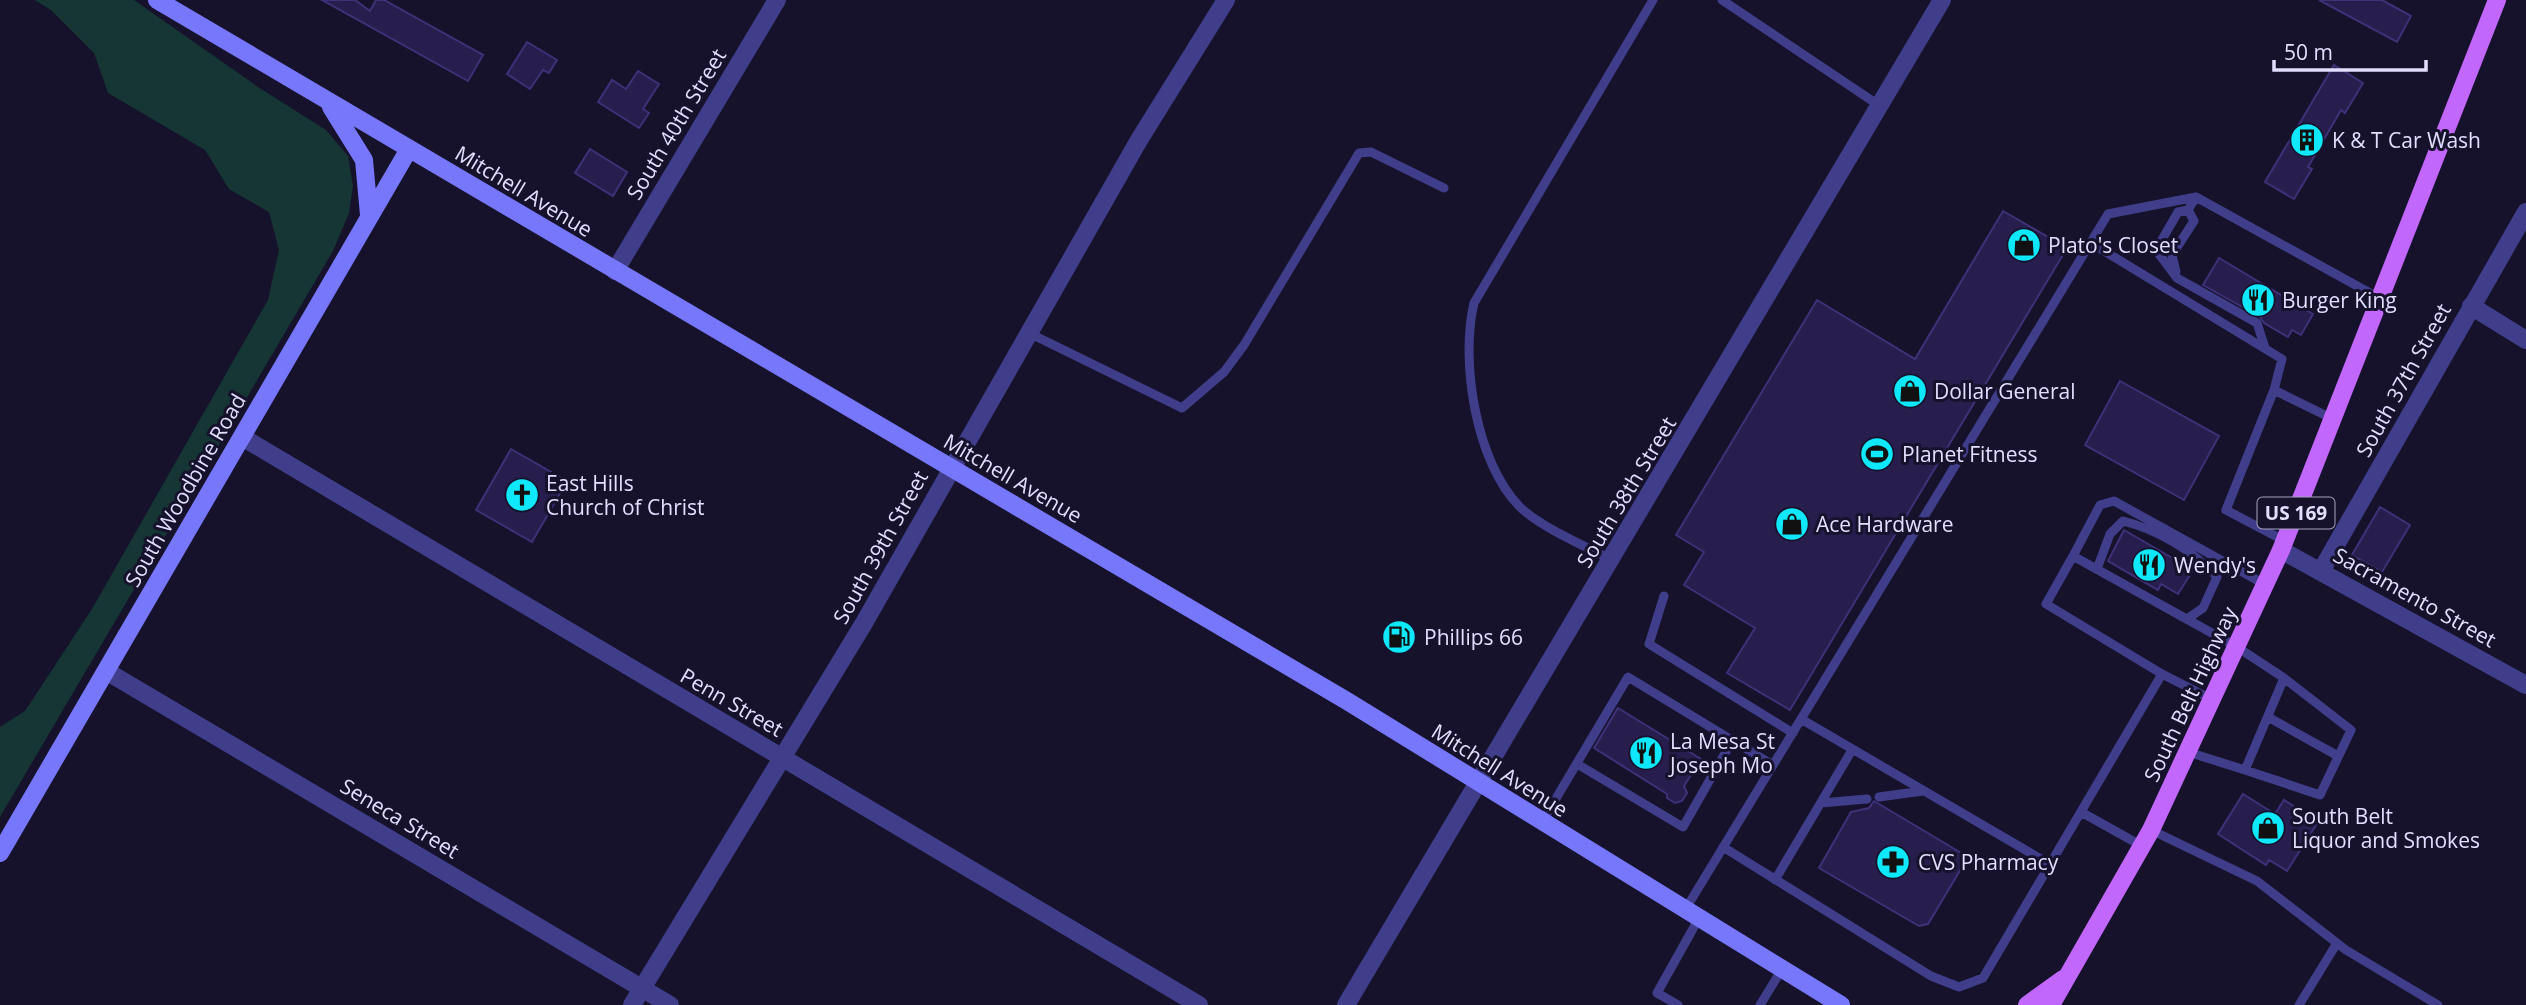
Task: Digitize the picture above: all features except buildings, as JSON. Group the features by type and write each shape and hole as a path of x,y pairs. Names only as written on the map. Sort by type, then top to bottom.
{"main road":[{"name":"South Belt Highway","path":"2052,1005 2146,838 2266,585 2497,0"},
{"path":"2027,1005 2071,972"},
{"path":"2063,1005 2071,972"}],"street":[{"name":"South 40th Street","path":"615,271 777,0"},
{"name":"South 39th Street","path":"632,1005 783,758 1139,140 1226,0"},
{"name":"South 38th Street","path":"1346,1005 1942,0"},
{"name":"Mitchell Avenue","path":"165,2 327,101 1347,701 1841,1005"},
{"path":"327,101 364,160 369,217"},
{"name":"South Woodbine Road","path":"0,853 409,149"},
{"name":"South 37th Street","path":"2322,571 2526,212"},
{"path":"2471,306 2526,340"},
{"name":"Penn Street","path":"242,437 527,609 1199,1005"},
{"name":"Sacramento Street","path":"2283,545 2322,571 2526,685"},
{"name":"Seneca Street","path":"106,671 670,1005"}],"lane":[{"path":"1612,560 1519,508 1493,471 1475,420 1468,328 1474,303 1653,0"},
{"path":"1722,0 1880,106"},
{"path":"1027,332 1182,408 1224,372 1244,345 1359,153 1371,152 1444,188"},
{"path":"2196,197 2188,210 2178,212 2157,250 2177,278 2257,323 2265,348"},
{"path":"1678,1005 1657,993 1723,847 2108,214 2196,197 2379,298"},
{"path":"2177,278 2172,255 2194,221 2188,210"},
{"path":"2091,243 2282,359 2274,390 2226,510 2283,545"},
{"path":"2274,390 2333,419"},
{"path":"2213,701 2162,674 2046,604 2100,505 2114,501 2266,585"},
{"path":"2097,569 2110,534 2116,528 2123,522 2143,526 2204,563 2217,577 2203,608 2187,619"},
{"path":"2073,555 2237,647 2284,678 2351,730 2320,795 2188,752"},
{"path":"1664,596 1649,644 1793,733"},
{"path":"1723,847 1931,976 1959,987 1983,978 2162,674"},
{"path":"1542,822 1628,677 1773,765"},
{"path":"2245,770 2284,678"},
{"path":"2268,718 2338,756"},
{"path":"1801,719 2051,865"},
{"path":"1577,764 1683,827 1732,741"},
{"path":"1775,880 1852,750"},
{"path":"1879,797 1923,792"},
{"path":"1821,803 1867,799"},
{"path":"2081,812 2256,881 2337,943 2438,1005"},
{"path":"2299,1005 2337,943"},
{"path":"1760,1005 1782,969"}],"green space":[{"path":"35,0 134,0 258,87 326,130 348,156 353,186 349,213 333,251 0,817 0,727 25,711 92,609 268,300 279,250 269,212 229,189 205,150 108,93 94,53 51,10"}],"place":[{"name":"K & T Car Wash","path":"2307,140"},
{"name":"Plato's Closet","path":"2024,245"},
{"name":"Burger King","path":"2258,300"},
{"name":"Dollar General","path":"1910,391"},
{"name":"Planet Fitness","path":"1877,454"},
{"name":"East Hills Church of Christ","path":"522,495"},
{"name":"Ace Hardware","path":"1792,524"},
{"name":"Wendy's","path":"2149,565"},
{"name":"Phillips 66","path":"1399,637"},
{"name":"La Mesa St Joseph Mo","path":"1646,753"},
{"name":"South Belt Liquor and Smokes","path":"2268,828"},
{"name":"CVS Pharmacy","path":"1893,862"}]}
